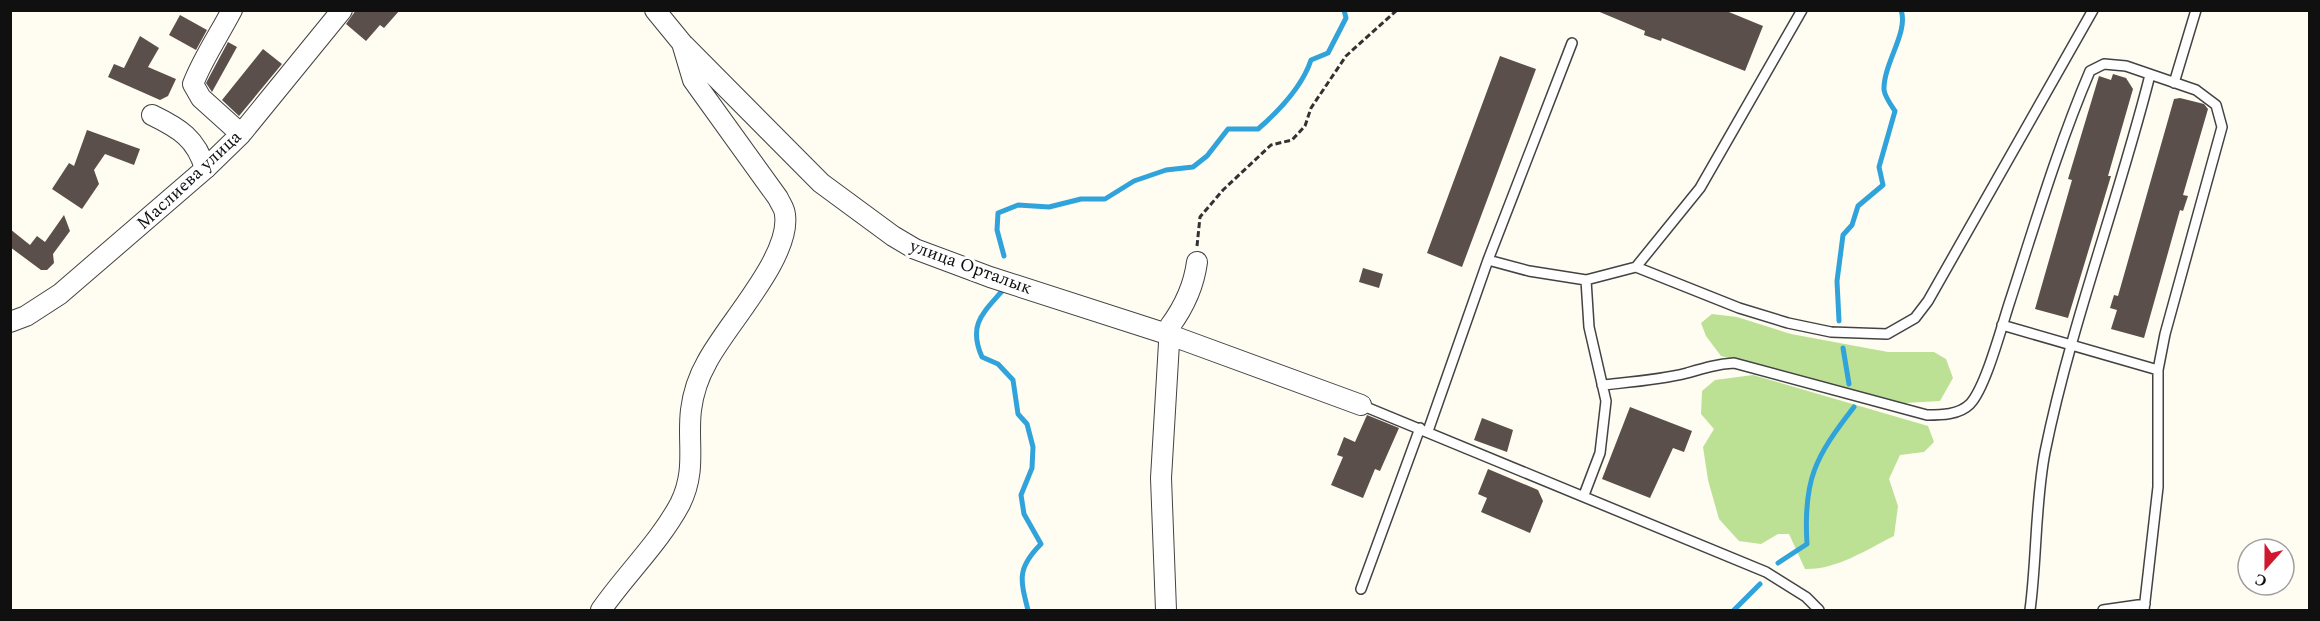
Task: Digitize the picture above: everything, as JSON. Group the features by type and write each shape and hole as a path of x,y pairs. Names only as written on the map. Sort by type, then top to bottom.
{"street":[{"path":"232,10 217,40 201,64 193,84 201,98 241,134"},
{"name":"Маслиева улица","path":"10,322 26,316 60,294 206,169 241,134 342,10"},
{"name":"улица Орталык","path":"655,10 682,43 821,183 893,236 915,249 990,277 1170,335 1361,405"},
{"path":"601,610 656,540 681,502 692,463 691,411 696,389 707,362 762,283 784,230 786,214 693,80 682,43"},
{"path":"152,115 188,135 197,146 206,169"},
{"path":"1166,610 1161,478 1170,326 1179,314 1195,278 1197,262"}],"lane":[{"path":"1636,267 1684,288 1788,323 1858,334 1887,334 1901,328 1915,318 1928,301 2093,10"},
{"path":"2174,83 2196,10"},
{"path":"1488,260 1586,280 1636,267 1700,188 1802,11"},
{"path":"1361,589 1572,43"},
{"path":"1602,385 1688,373 1709,365 1734,363 1916,412 1946,415 1970,404 1981,384 2042,203 2090,71 2104,64 2126,66 2196,90 2212,101 2220,113 2222,127 2165,334 2158,370 2158,487 2145,607 2103,610"},
{"path":"2030,610 2038,492 2069,345 2085,303 2150,75"},
{"path":"1584,495 1595,470 1605,426 1606,401 1589,327 1586,280"},
{"path":"2002,325 2158,370"},
{"path":"1361,405 1584,495 1766,572 1806,597 1819,610"}],"path":[{"path":"1197,262 1200,217 1223,189 1271,145 1292,140 1305,126 1311,108 1346,56 1396,10"}],"green space":[{"path":"1712,314 1737,317 1791,334 1888,352 1934,352 1946,359 1953,378 1940,401 1905,403 1721,356 1706,336 1701,323"},
{"path":"1753,375 1928,426 1934,442 1924,452 1900,455 1889,479 1898,506 1894,536 1839,563 1805,569 1789,534 1778,534 1761,544 1739,541 1719,519 1708,480 1703,447 1714,429 1701,414 1702,391 1715,380"}],"building":[{"path":"356,10 400,10 384,28 380,25 366,41 346,24"},
{"path":"1595,10 1724,10 1763,26 1745,71 1662,38 1661,41 1644,35 1645,31"},
{"path":"180,15 207,30 196,50 169,35"},
{"path":"140,36 159,48 148,67 176,79 168,96 160,100 108,77 114,64 124,68"},
{"path":"228,42 237,47 212,92 206,83"},
{"path":"263,49 282,64 239,116 222,100"},
{"path":"1500,56 1536,69 1462,267 1427,253"},
{"path":"2113,74 2126,78 2133,89 2108,176 2111,176 2068,318 2035,309 2072,180 2068,179 2099,76 2111,80"},
{"path":"2180,98 2204,104 2208,109 2183,195 2188,196 2183,211 2180,210 2144,338 2111,329 2117,310 2110,308 2114,295 2118,296 2174,99"},
{"path":"87,130 140,149 134,165 105,154 94,170 99,184 82,209 52,189 69,163 74,166"},
{"path":"64,215 70,231 53,254 54,263 47,270 41,270 10,247 10,229 30,245 37,236 45,242"},
{"path":"1363,268 1383,274 1379,288 1359,282"},
{"path":"1630,407 1692,431 1684,452 1673,448 1650,498 1602,479"},
{"path":"1367,415 1399,428 1380,471 1375,469 1363,498 1331,485 1343,457 1337,455 1344,437 1355,442"},
{"path":"1482,418 1513,430 1507,452 1474,440"},
{"path":"1488,469 1538,490 1543,501 1530,533 1481,512 1487,498 1478,494"}],"waterway":[{"path":"1004,256 997,230 998,213 1018,205 1049,207 1081,199 1105,199 1134,181 1166,170 1193,167 1207,156 1228,129 1258,129 1289,98 1302,80 1311,60 1328,53 1346,18 1344,10"},
{"path":"1839,321 1837,281 1843,235 1852,225 1858,206 1883,185 1879,167 1895,111 1884,90 1885,80 1902,28 1901,10"},
{"path":"1003,290 983,313 976,336 982,357 998,364 1013,380 1018,414 1027,424 1033,447 1032,468 1021,495 1024,514 1041,544 1033,552 1022,574 1028,610"},
{"path":"1843,348 1849,384"},
{"path":"1778,563 1807,544 1807,503 1814,470 1830,440 1854,407"},
{"path":"1734,610 1760,584"}]}
